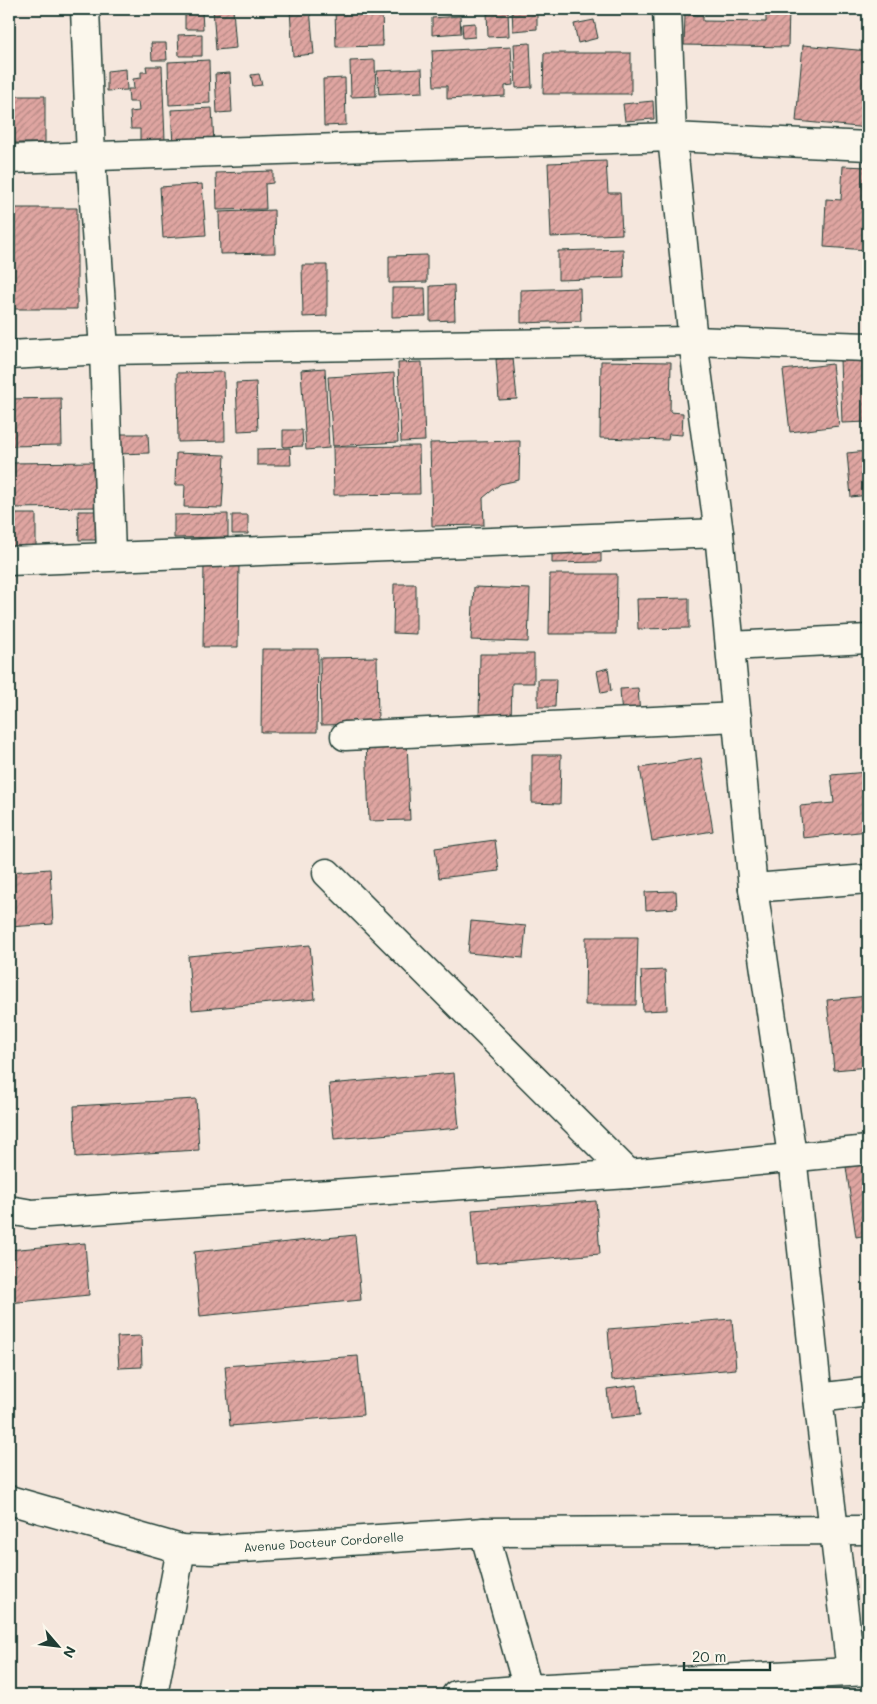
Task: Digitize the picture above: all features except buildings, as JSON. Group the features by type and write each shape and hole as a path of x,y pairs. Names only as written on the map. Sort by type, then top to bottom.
{"street":[{"path":"85,9 91,157 104,350 111,555"},
{"path":"456,1695 528,1689 693,1687 860,1671 834,1532 792,1156 753,888 719,533 694,341 672,137 667,9"},
{"path":"9,159 672,137 868,146"},
{"path":"9,355 104,350 694,341 868,347"},
{"path":"9,560 719,533"},
{"path":"730,646 868,639"},
{"path":"345,736 737,717"},
{"path":"327,873 629,1174"},
{"path":"753,888 868,879"},
{"path":"9,1210 32,1214 629,1174 792,1156 868,1150"},
{"path":"818,1398 868,1392"},
{"name":"Avenue Docteur Cordorelle","path":"9,1500 181,1549 212,1550 484,1532 834,1532 868,1530"},
{"path":"484,1532 528,1689"},
{"path":"153,1695 181,1549"}]}
